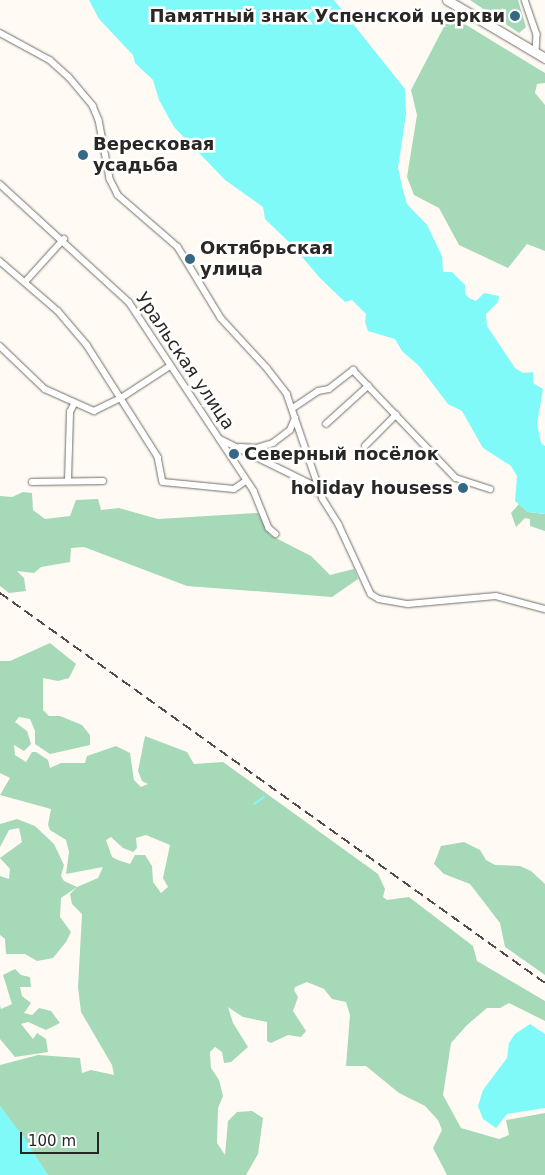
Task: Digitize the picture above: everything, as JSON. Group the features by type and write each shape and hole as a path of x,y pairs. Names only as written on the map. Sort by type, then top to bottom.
{"main road":[{"path":"447,0 545,58"},
{"path":"460,0 486,22"}],"street":[{"path":"525,0 537,34 536,52"},
{"path":"0,33 50,60 69,76 92,106 99,122 110,178 118,196 178,247 221,318 273,374 293,408 323,499"},
{"name":"Уральская улица","path":"0,184 64,239 129,302 254,491 270,528 276,534"},
{"path":"25,282 64,239"},
{"path":"0,261 58,311 88,345 158,457 162,482 234,489 246,481"},
{"path":"0,346 45,389 74,404 101,410 170,366"},
{"path":"293,408 318,392 329,388 353,370 456,478 490,489"},
{"path":"326,424 368,386"},
{"path":"68,481 70,412 74,404"},
{"path":"365,446 396,415"},
{"path":"234,446 252,448 272,443 290,430 295,416"},
{"path":"217,436 310,484 323,499 339,525 370,594 379,599 408,604 496,596 545,609"},
{"path":"32,482 103,481"}],"green space":[{"path":"470,0 518,0 526,27 519,33"},
{"path":"450,15 545,73 545,83 537,84 535,93 545,105 545,251 527,244 508,268 459,245 439,208 414,195 407,177 417,115 411,90"},
{"path":"23,492 32,493 33,510 45,519 70,516 76,500 98,499 101,510 119,508 158,519 258,513 270,535 311,556 330,575 354,569 358,579 332,597 187,586 84,547 71,548 70,562 41,567 34,573 17,571 24,578 26,591 9,593 0,586 0,496 12,497"},
{"path":"519,504 528,512 545,514 545,531 530,526 530,519 525,518 516,527 511,513"},
{"path":"50,643 76,664 69,678 58,681 43,678 43,710 49,716 60,716 82,725 90,735 90,745 50,754 35,744 35,731 30,719 19,717 15,722 27,731 31,744 24,751 14,745 15,755 26,762 32,752 36,752 48,760 50,768 61,763 85,763 87,756 116,746 130,753 134,780 141,787 148,784 142,781 138,771 145,736 187,752 194,764 223,762 378,874 385,889 383,897 387,900 409,897 473,946 477,961 545,1001 545,1021 509,1003 500,1008 487,1008 467,1025 451,1043 443,1095 461,1128 499,1139 509,1135 506,1120 545,1113 545,1175 447,1175 433,1148 442,1130 438,1120 425,1106 399,1093 366,1066 346,1066 350,1015 346,1002 332,999 324,989 307,982 295,987 294,990 298,997 293,1011 306,1031 301,1037 288,1035 271,1043 267,1041 267,1022 243,1017 228,1007 233,1023 248,1047 231,1062 224,1063 222,1052 215,1047 210,1052 211,1068 219,1080 223,1096 218,1108 217,1143 225,1155 228,1121 237,1112 252,1111 263,1118 258,1154 246,1175 48,1175 0,1106 0,1065 38,1055 80,1058 82,1073 91,1070 114,1075 112,1065 81,1012 78,987 82,914 72,904 70,894 77,887 98,878 103,867 66,874 69,852 66,840 50,830 48,825 51,809 0,795 10,778 0,773 0,661 10,661","holes":["146,835 170,845 163,878 168,887 161,893 153,882 152,866 145,855 135,855 130,864 118,860 112,857 106,840 111,837 123,848 133,852 137,848 136,838"]},
{"path":"17,819 35,826 54,844 64,865 61,876 64,881 77,887 61,898 60,917 71,932 66,942 53,958 37,961 25,954 6,954 5,939 0,935 0,876 9,879 10,869 0,858 22,842 19,828 9,830 0,847 0,824"},
{"path":"464,842 480,850 486,860 495,865 520,866 531,871 545,884 545,975 505,947 500,923 470,884 444,874 434,864 441,846"},
{"path":"15,969 21,975 30,977 31,987 20,987 22,996 31,1003 24,1013 32,1015 39,1008 51,1011 60,1023 46,1030 28,1022 21,1024 33,1039 37,1033 46,1039 48,1052 15,1057 0,1039 0,1005 1,1009 12,1004 3,975"}],"water":[{"path":"89,0 334,0 405,89 406,114 398,168 407,204 427,225 442,256 443,272 452,272 465,285 465,294 476,301 484,293 499,296 498,302 486,314 487,326 515,368 523,373 533,372 533,383 543,389 537,424 541,443 545,446 545,514 528,512 515,501 517,476 511,466 483,448 462,411 448,404 419,366 402,351 395,339 368,331 365,322 366,314 352,300 345,302 320,278 292,245 265,219 263,207 225,180 174,127 159,100 153,80 135,63 133,55 99,19"},
{"path":"530,1024 545,1034 545,1108 507,1114 496,1128 483,1119 478,1106 483,1090 507,1058 509,1043 515,1034"},
{"path":"0,1106 23,1136 48,1175 0,1175"}],"waterway":[{"path":"254,804 264,797"}],"railway":[{"path":"0,593 545,983"}],"place":[{"name":"Памятный знак Успенской церкви","path":"515,16"},
{"name":"Вересковая усадьба","path":"83,155"},
{"name":"Октябрьская улица","path":"190,259"},
{"name":"Северный посёлок","path":"234,454"},
{"name":"holiday housess","path":"463,488"}]}
